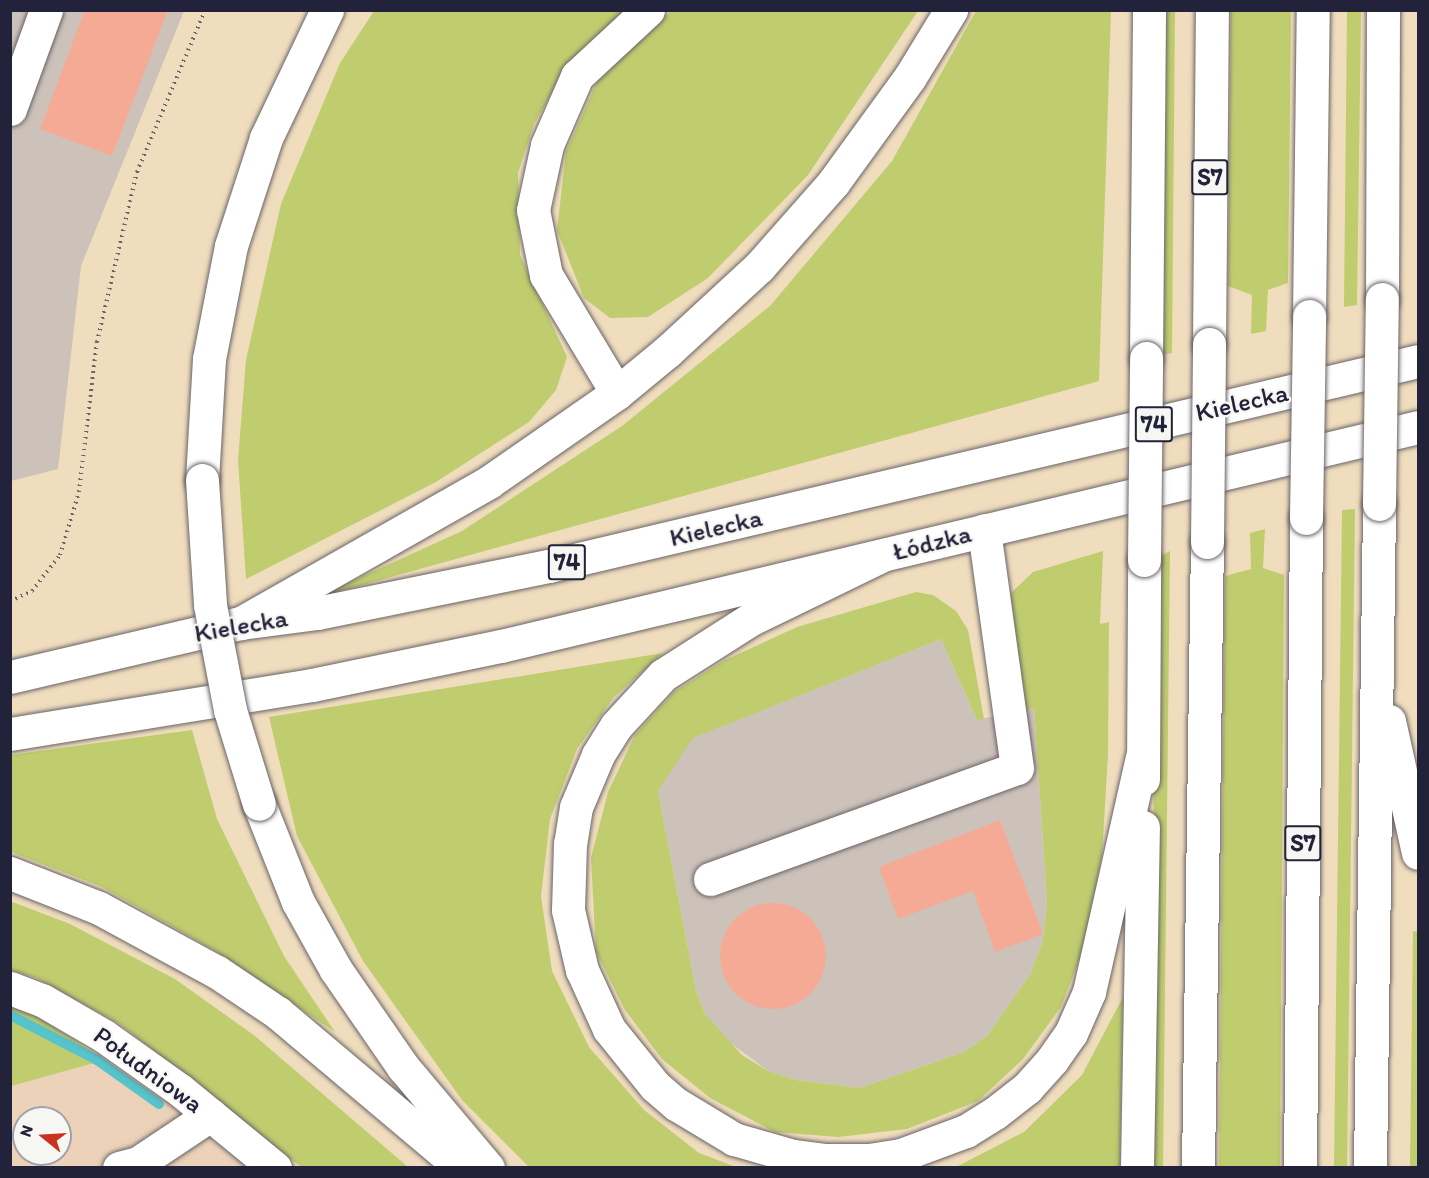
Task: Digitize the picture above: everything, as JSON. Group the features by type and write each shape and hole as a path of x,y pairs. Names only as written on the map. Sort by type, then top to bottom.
{"main road":[{"path":"10,109 46,10"},
{"path":"327,10 266,138 231,246 209,359 202,480 212,615 231,710 259,804 298,902 336,970 403,1067 488,1167"},
{"path":"617,393 546,275 533,210 547,145 577,76 648,10"},
{"path":"241,623 489,482 617,393 713,312 803,218 873,131 951,10"},
{"path":"1137,1167 1149,10"},
{"name":"S7","path":"1198,1167 1212,10"},
{"name":"S7","path":"1300,1167 1312,10"},
{"path":"1370,1167 1382,299 1383,10"},
{"path":"1383,44 1393,10"},
{"name":"Kielecka","path":"10,677 241,623 317,613 549,566 1419,361"},
{"path":"710,879 1017,768 984,530 1419,428"},
{"name":"Łódzka","path":"881,556 984,530"},
{"path":"881,556 751,619 663,675 615,726 579,799 570,843 568,910 582,970 609,1029 655,1086 676,1104 734,1139 793,1156 824,1160 869,1160 901,1155 966,1131 994,1113 1027,1088 1052,1060 1071,1033 1089,992 1142,757"},
{"path":"10,734 396,669 881,556"},
{"path":"1376,660 1419,853"},
{"path":"10,873 99,908 217,972 278,1013 462,1167"},
{"name":"Południowa","path":"10,988 42,1000 105,1036 210,1114 275,1167"},
{"path":"119,1167 138,1163 210,1114"}],"path":[{"path":"10,602 32,591 60,555 79,492 97,342 137,172 205,10"}],"shaded area":[{"path":"10,11 184,11 81,266 58,469 11,481"},
{"path":"941,639 977,720 1034,707 1047,901 1043,940 1031,973 987,1036 964,1052 860,1088 796,1080 768,1071 724,1038 705,1014 696,991 658,791 692,738"},
{"path":"105,1060 208,1129 253,1167 11,1167 10,1086"}],"green space":[{"path":"1175,10 1172,353 1159,355 1162,11"},
{"path":"374,11 631,11 569,62 534,124 518,173 520,255 567,357 556,390 529,422 436,482 246,579 238,460 246,360 281,204 340,63"},
{"path":"672,11 918,11 808,175 708,278 648,317 610,318 584,298 557,230 566,152 597,82 645,31"},
{"path":"976,11 1111,11 1099,381 315,598 462,531 622,426 770,306 892,161"},
{"path":"1231,11 1291,11 1288,283 1268,290 1266,331 1251,334 1252,295 1228,286"},
{"path":"1347,11 1361,11 1357,305 1344,307"},
{"path":"1355,509 1347,1167 1334,1168 1342,510"},
{"path":"1265,529 1263,568 1284,575 1280,1167 1219,1167 1225,576 1251,569 1250,533"},
{"path":"1103,551 1100,624 1109,622 1108,755 1102,855 1085,945 1061,1007 1023,1059 978,1101 907,1129 838,1137 775,1132 710,1098 662,1059 625,1010 596,952 591,858 608,792 635,735 674,692 725,660 797,627 916,592 933,595 956,611 968,630 984,719 977,720 941,639 693,738 658,791 696,991 705,1014 742,1055 768,1071 796,1080 860,1088 964,1052 987,1036 1031,973 1043,940 1047,901 1034,708 1021,710 1005,606 1011,593 1033,572"},
{"path":"1170,551 1163,1167 1150,1168 1156,558"},
{"path":"663,653 613,698 577,749 550,819 541,896 552,971 589,1047 644,1110 699,1153 736,1167 529,1167 462,1100 363,961 297,836 269,717"},
{"path":"192,730 217,819 284,956 335,1032 216,951 102,887 11,852 10,755"},
{"path":"10,901 70,924 175,979 255,1036 408,1167 301,1167 120,1024 37,978 11,970"},
{"path":"1413,931 1418,932 1418,1168 1410,1167"},
{"path":"1123,997 1120,1167 956,1167 1024,1132 1082,1075"},
{"path":"10,1003 28,1010 105,1060 11,1086"}],"building":[{"path":"85,10 168,10 112,156 40,129"},
{"path":"1000,820 1043,934 995,952 973,891 898,919 879,867"},
{"path":"773,903 793,907 811,918 822,936 826,956 822,976 811,994 793,1005 773,1009 753,1005 735,994 724,976 720,956 724,936 735,918 753,907"}],"waterway":[{"path":"10,1015 97,1060 159,1104"}]}
